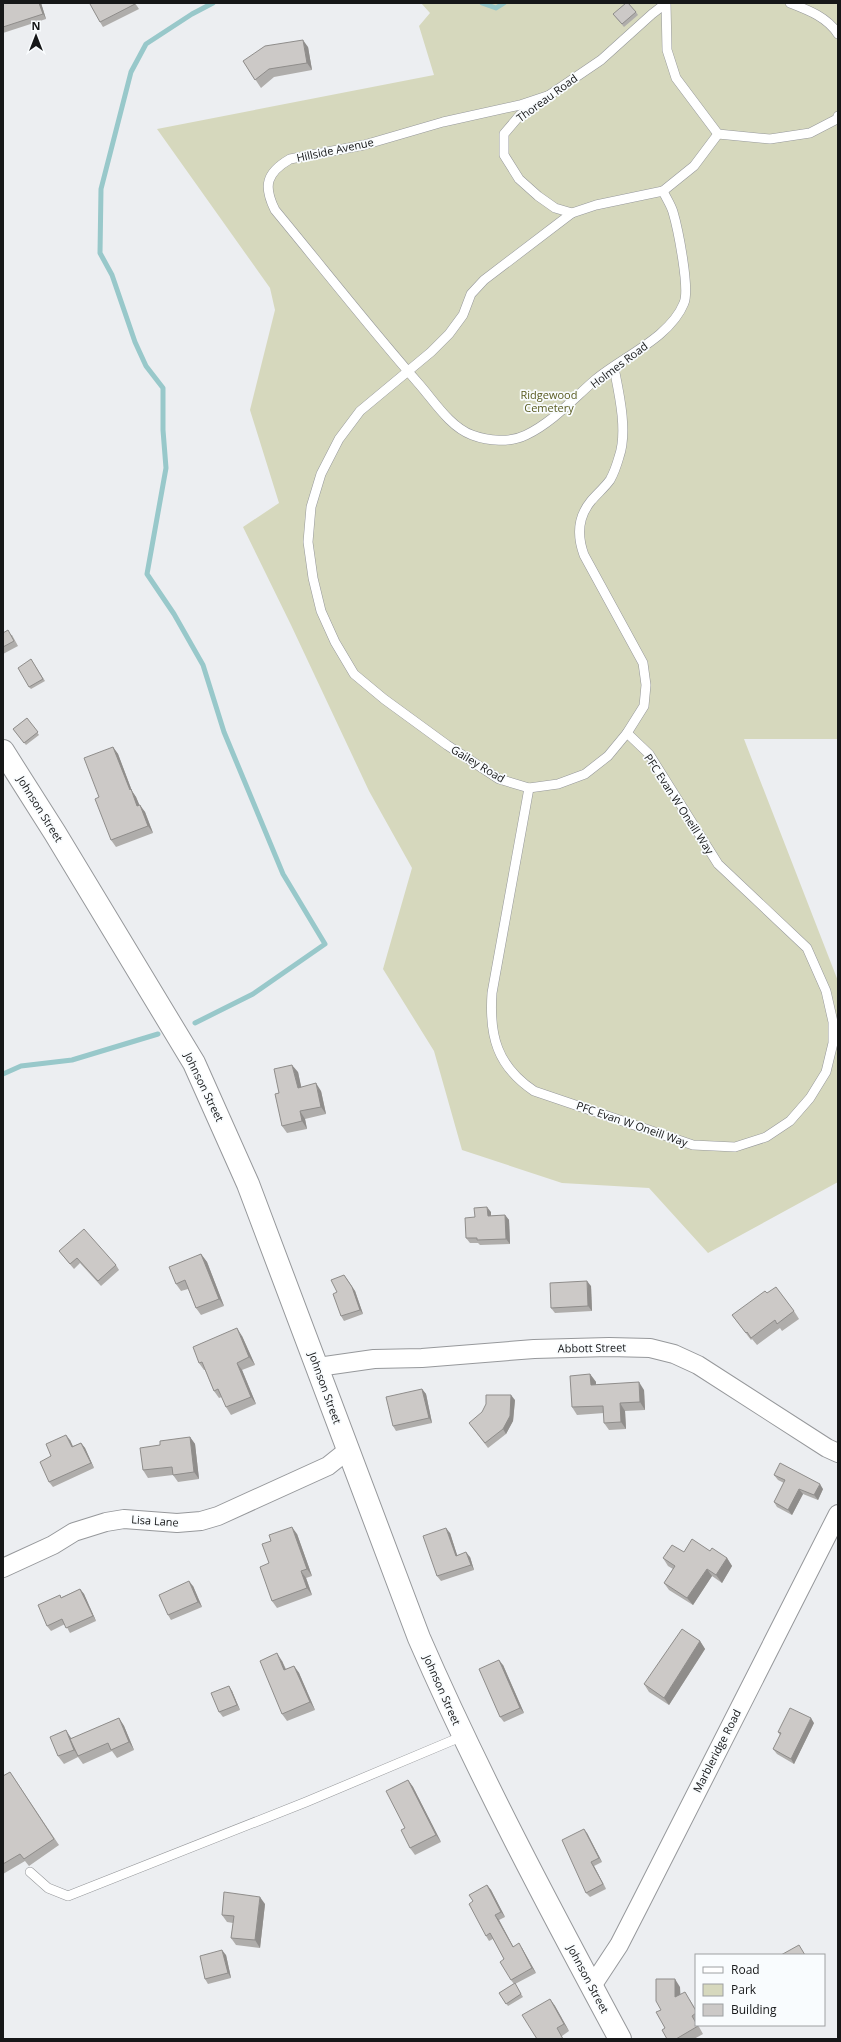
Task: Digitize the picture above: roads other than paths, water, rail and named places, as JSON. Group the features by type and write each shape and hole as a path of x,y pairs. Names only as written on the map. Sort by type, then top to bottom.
{"street":[{"name":"Johnson Street","path":"3,751 56,833 194,1063 248,1184 318,1366 419,1638 463,1736 550,1911 620,2039"},
{"name":"Abbott Street","path":"318,1366 374,1358 422,1358 534,1349 610,1347 650,1348 674,1354 698,1365 827,1448 838,1453"},
{"name":"Lisa Lane","path":"3,1568 52,1545 74,1532 106,1522 124,1519 177,1524 201,1521 218,1516 328,1466 348,1450"},
{"name":"Marbleridge Road","path":"592,1986 619,1945 637,1911 838,1514"}],"lane":[{"path":"790,3 814,12 833,26 838,34"},
{"path":"665,4 667,50 676,78 718,134 770,139 810,133 838,119"},
{"name":"Thoreau Road","path":"572,213 555,208 538,196 519,179 504,155 504,134 520,115 601,60 665,4"},
{"name":"Hillside Avenue","path":"408,371 275,210 268,196 269,179 280,165 290,159 364,145 443,122 520,106 550,95"},
{"path":"408,371 449,334 463,315 471,294 484,280 572,213 596,205 663,191 694,166 718,134"},
{"name":"Holmes Road","path":"408,371 453,423 471,435 504,441 525,436 556,416 596,379 651,341 675,319 685,302 686,285 673,211 663,191"},
{"name":"Gailey Road","path":"408,371 360,411 339,438 321,474 311,507 308,542 312,578 321,611 335,642 354,674 384,699 448,745 499,779 529,788 558,784 585,774 608,756 627,733 644,706 646,685 643,663 584,555 579,542 579,522 590,502 610,480 620,455 622,432 620,397 614,368"},
{"name":"PFC Evan W Oneill Way","path":"529,788 492,993 490,1018 500,1054 517,1079 534,1091 693,1145 735,1147 766,1137 790,1120 810,1098 826,1072 833,1043 833,1022 826,991 806,948 718,864 648,754 627,733"},
{"path":"30,1872 48,1888 68,1896 312,1799 463,1736"}],"waterway":[{"path":"195,1023 253,994 325,944 283,874 224,732 203,665 174,614 147,574 166,468 163,430 163,388 146,366 135,342 112,275 100,253 101,189 131,72 146,44 192,14 213,3"},
{"path":"482,3 496,8 504,3"},
{"path":"3,1074 21,1066 72,1060 158,1034"}],"park label":[{"name":"Ridgewood Cemetery","path":"549,401"}]}
